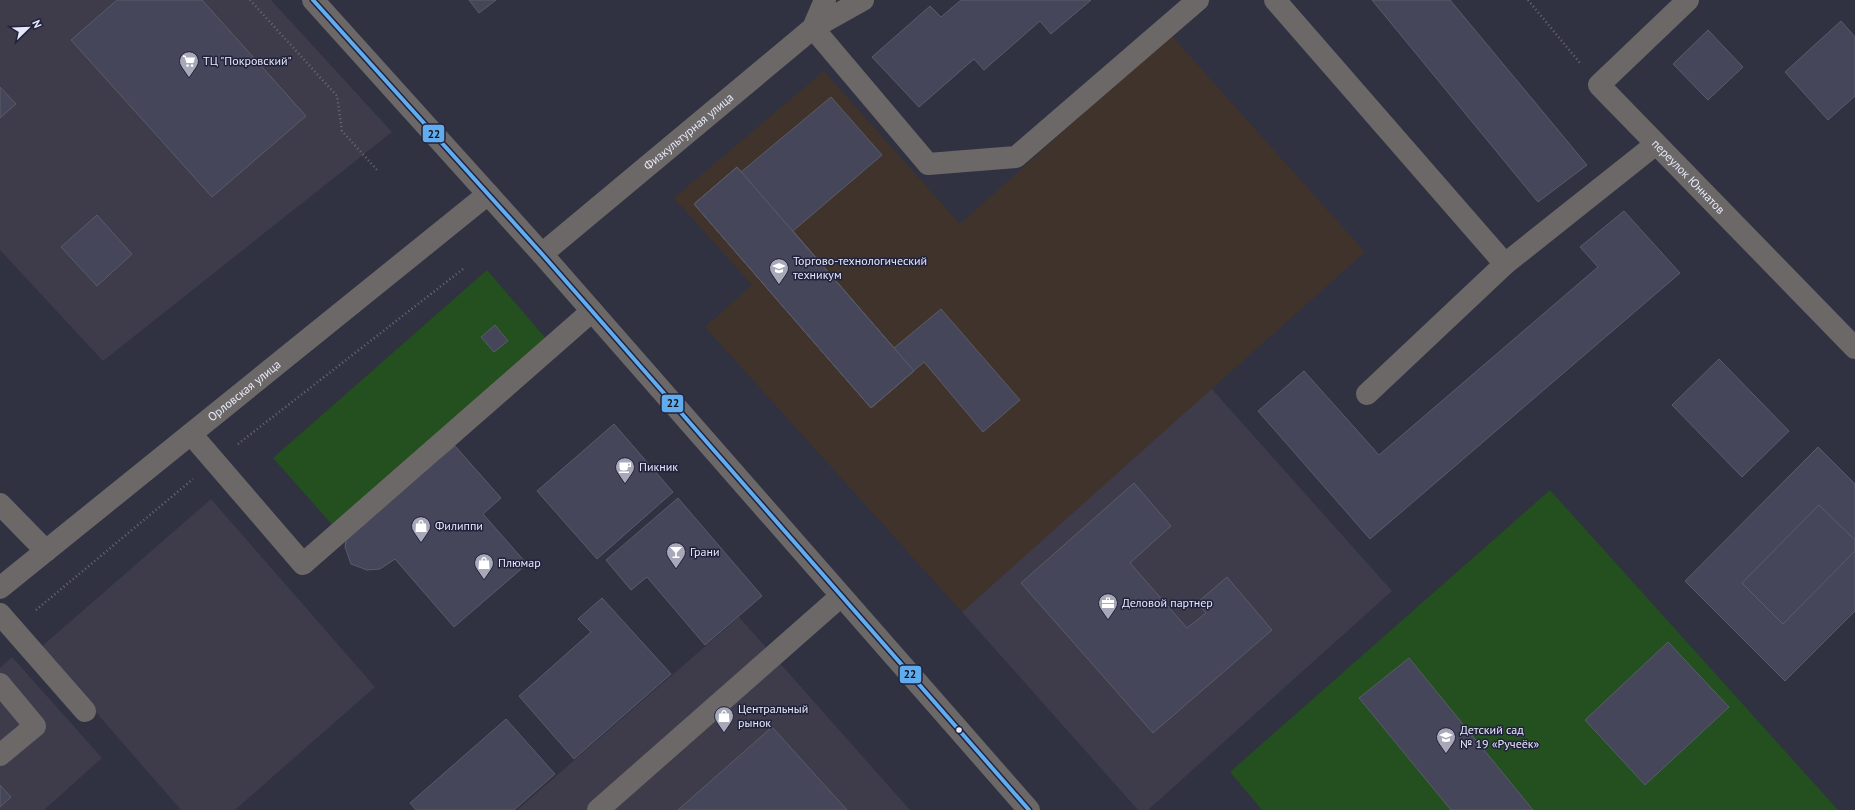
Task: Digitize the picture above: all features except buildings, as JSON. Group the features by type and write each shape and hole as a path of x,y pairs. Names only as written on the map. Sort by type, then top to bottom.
{"street":[{"path":"313,0 542,254 1029,810"},
{"name":"Физкультурная улица","path":"542,254 813,28 824,0"},
{"path":"863,0 813,28 928,164 1016,156 1198,0"},
{"path":"1275,0 1505,264"},
{"path":"1599,85 1688,0"},
{"name":"переулок Юннатов","path":"1599,85 1855,348"},
{"path":"1367,394 1505,264 1656,144"},
{"name":"Орловская улица","path":"0,588 488,194"},
{"path":"191,434 303,564 592,311"},
{"path":"0,504 46,551"},
{"path":"598,810 840,596"},
{"path":"0,614 85,711"},
{"path":"0,684 35,726 0,755"}],"path":[{"path":"250,0 337,96 342,131 378,171"},
{"path":"1528,0 1599,85"}],"shaded area":[{"path":"0,0 271,0 392,132 103,361 0,250"},
{"path":"1171,35 1365,252 962,612 705,327 752,285 674,198 824,71 960,224"},
{"path":"1211,388 1392,591 1148,810 1138,810 962,612"},
{"path":"211,499 375,687 235,810 181,810 40,648"},
{"name":"Центральный рынок","path":"739,617 910,810 517,810"},
{"path":"12,657 102,758 44,810 0,810 0,668"}],"green space":[{"path":"487,270 549,342 336,529 273,458"},
{"path":"1550,490 1838,810 1262,810 1230,772"}],"transit line":[{"name":"22","path":"313,0 542,254 1029,810"}],"place":[{"name":"ТЦ \"Покровский\"","path":"189,78"},
{"name":"Торгово-технологический техникум","path":"779,285"},
{"name":"Пикник","path":"625,484"},
{"name":"Филиппи","path":"421,543"},
{"name":"Грани","path":"676,569"},
{"name":"Плюмар","path":"484,580"},
{"name":"Деловой партнер","path":"1108,620"},
{"name":"Центральный рынок","path":"724,733"},
{"name":"Детский сад № 19 «Ручеёк»","path":"1446,754"}]}
